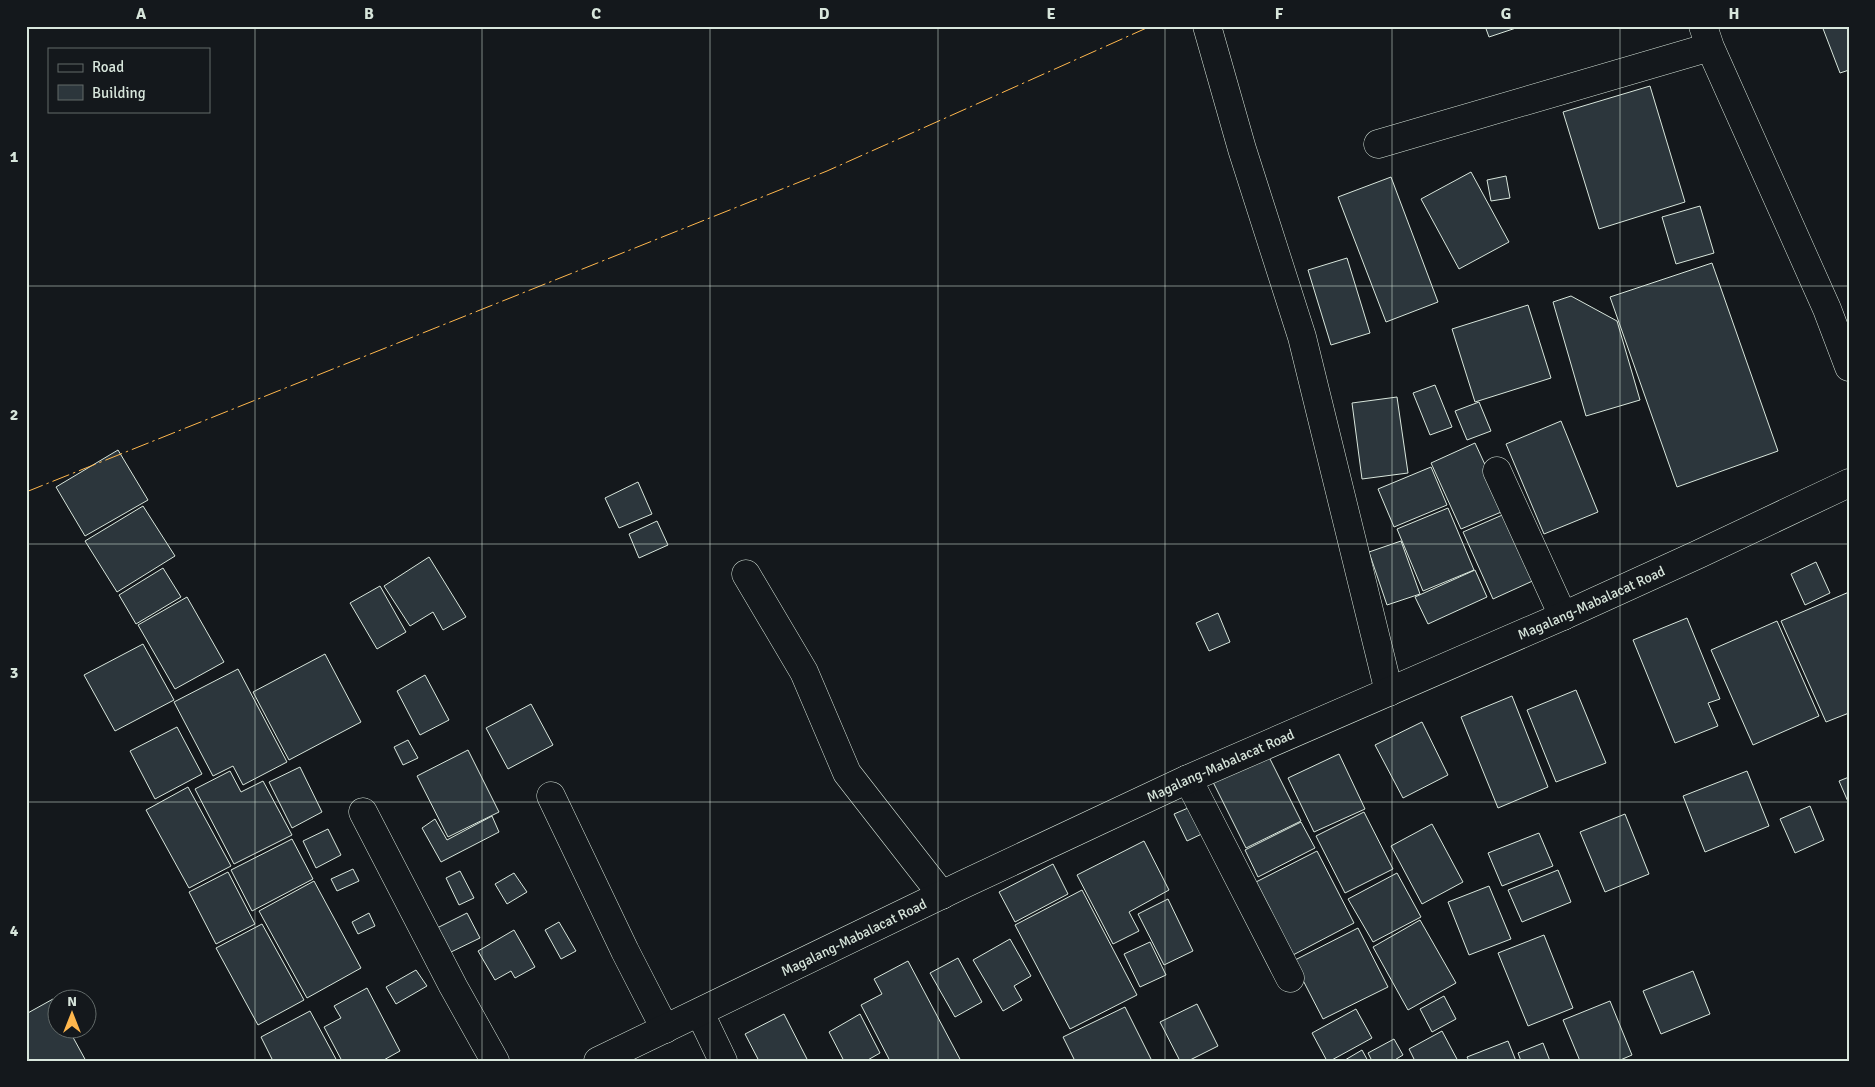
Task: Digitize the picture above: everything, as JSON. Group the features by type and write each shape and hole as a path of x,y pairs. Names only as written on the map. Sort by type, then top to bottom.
{"street":[{"path":"1207,26 1242,149 1302,337 1389,692"},
{"path":"1378,144 1706,37 1827,309 1849,367"},
{"path":"1497,471 1563,616"},
{"name":"Magalang-Mabalacat Road","path":"598,1061 1188,779 1563,616 1849,483"},
{"path":"746,574 804,672 848,773 942,895"},
{"path":"1188,779 1290,978"},
{"path":"551,796 620,942 665,1030"},
{"path":"363,812 453,986 495,1061"},
{"path":"700,1013 723,1061"}],"building":[{"path":"1485,26 1522,26 1489,37"},
{"path":"1822,26 1849,26 1849,70 1840,73"},
{"path":"1650,86 1685,202 1599,229 1563,112"},
{"path":"1471,172 1509,242 1459,269 1421,199"},
{"path":"1506,176 1510,198 1491,201 1487,180"},
{"path":"1391,177 1438,302 1386,322 1338,197"},
{"path":"1700,206 1714,253 1676,264 1662,217"},
{"path":"1347,258 1370,333 1331,345 1308,270"},
{"path":"1712,263 1778,451 1677,487 1610,297"},
{"path":"1571,296 1617,321 1640,400 1586,416 1553,302"},
{"path":"1528,305 1551,378 1475,402 1452,329"},
{"path":"1435,385 1452,427 1430,435 1413,393"},
{"path":"1397,397 1408,473 1362,479 1352,403"},
{"path":"1479,402 1491,431 1467,440 1455,411"},
{"path":"1561,421 1598,512 1544,534 1506,444"},
{"path":"1475,443 1506,510 1461,529 1431,463"},
{"path":"118,450 148,500 85,536 56,487"},
{"path":"1431,467 1447,505 1394,527 1378,489"},
{"path":"638,482 652,514 619,528 605,498"},
{"path":"143,506 175,556 117,592 85,541"},
{"path":"1448,508 1474,570 1423,591 1397,529"},
{"path":"1507,513 1537,579 1493,599 1463,532"},
{"path":"657,521 668,545 639,558 629,534"},
{"path":"1401,541 1420,594 1387,605 1369,552"},
{"path":"429,557 466,617 443,630 433,612 410,626 384,586"},
{"path":"1816,562 1830,593 1805,605 1791,574"},
{"path":"163,568 181,597 136,624 119,595"},
{"path":"1475,570 1487,597 1428,624 1415,597"},
{"path":"380,586 406,632 377,649 350,603"},
{"path":"1849,592 1849,713 1826,722 1781,621"},
{"path":"187,597 224,662 175,689 138,625"},
{"path":"1218,613 1230,642 1209,651 1196,623"},
{"path":"1687,618 1720,699 1708,703 1718,726 1675,743 1633,640"},
{"path":"1777,621 1819,716 1753,745 1711,650"},
{"path":"143,644 174,700 115,731 84,675"},
{"path":"325,654 361,722 289,760 253,692"},
{"path":"238,669 287,762 243,785 233,766 213,776 174,702"},
{"path":"425,675 449,720 420,735 397,691"},
{"path":"1576,690 1606,763 1556,782 1527,710"},
{"path":"1512,696 1548,787 1498,808 1461,717"},
{"path":"531,704 553,745 508,769 486,728"},
{"path":"1422,722 1448,775 1403,798 1375,745"},
{"path":"177,727 202,774 155,799 130,751"},
{"path":"408,740 418,758 403,765 394,747"},
{"path":"468,750 499,812 448,837 417,776"},
{"path":"1267,753 1301,821 1246,848 1212,780"},
{"path":"1339,754 1365,809 1314,832 1288,778"},
{"path":"300,767 322,812 292,828 269,782"},
{"path":"230,771 241,792 263,781 292,835 234,864 195,789"},
{"path":"1747,771 1769,826 1705,852 1683,796"},
{"path":"1849,777 1849,804 1839,781"},
{"path":"188,787 231,866 189,888 146,810"},
{"path":"1195,805 1208,831 1187,841 1174,814"},
{"path":"1810,806 1824,840 1795,853 1780,819"},
{"path":"1364,812 1393,869 1345,893 1316,836"},
{"path":"1625,814 1649,874 1605,892 1580,832"},
{"path":"492,816 499,832 441,862 422,828 435,819 447,840"},
{"path":"1301,822 1315,848 1258,877 1245,850"},
{"path":"1432,824 1463,882 1422,904 1391,846"},
{"path":"328,829 341,855 316,868 303,841"},
{"path":"1539,833 1553,866 1502,886 1488,853"},
{"path":"292,839 313,879 252,911 231,870"},
{"path":"1144,841 1169,890 1129,912 1139,931 1113,944 1077,875"},
{"path":"1317,851 1354,923 1293,955 1254,883"},
{"path":"1053,864 1068,894 1015,922 999,892"},
{"path":"353,869 359,881 337,891 331,879"},
{"path":"1558,870 1571,902 1522,922 1508,890"},
{"path":"460,871 474,898 459,905 446,878"},
{"path":"228,872 255,924 216,944 189,892"},
{"path":"514,873 527,892 507,904 495,884"},
{"path":"1397,873 1421,917 1373,942 1348,899"},
{"path":"314,881 361,968 307,998 259,911"},
{"path":"1489,886 1511,939 1469,955 1448,902"},
{"path":"1082,890 1137,995 1070,1029 1015,925"},
{"path":"1168,899 1193,951 1164,965 1138,914"},
{"path":"369,913 375,926 358,934 352,922"},
{"path":"467,913 480,938 449,953 437,928"},
{"path":"1420,920 1456,983 1408,1010 1373,947"},
{"path":"559,922 576,951 561,959 545,930"},
{"path":"262,924 304,1000 258,1025 216,948"},
{"path":"1358,928 1388,987 1323,1019 1293,961"},
{"path":"514,930 535,967 515,978 511,971 495,980 478,951"},
{"path":"1544,935 1573,1008 1528,1026 1498,953"},
{"path":"1010,939 1031,976 1014,986 1022,1000 1003,1011 973,960"},
{"path":"1150,942 1166,975 1140,987 1124,954"},
{"path":"958,958 982,1002 955,1017 930,973"},
{"path":"908,961 961,1061 890,1061 861,1005 882,994 874,979"},
{"path":"416,970 427,986 396,1004 386,987"},
{"path":"1693,971 1710,1014 1661,1034 1643,991"},
{"path":"367,988 400,1051 382,1061 342,1061 324,1027 341,1018 334,1006"},
{"path":"1444,996 1456,1019 1432,1032 1420,1009"},
{"path":"1610,1001 1632,1055 1618,1061 1580,1061 1563,1020"},
{"path":"48,1002 48,1040 74,1040 86,1061 26,1061 26,1014"},
{"path":"1197,1004 1218,1046 1188,1061 1180,1061 1160,1022"},
{"path":"1125,1007 1152,1061 1075,1061 1063,1037"},
{"path":"1356,1009 1372,1038 1327,1061 1312,1033"},
{"path":"310,1011 337,1061 273,1061 261,1037"},
{"path":"784,1014 808,1061 759,1061 745,1034"},
{"path":"860,1014 880,1053 866,1061 844,1061 829,1032"},
{"path":"1442,1031 1458,1061 1415,1061 1409,1049"},
{"path":"1394,1039 1403,1055 1393,1061 1372,1061 1368,1053"},
{"path":"1508,1041 1516,1061 1469,1061 1467,1057"},
{"path":"1543,1043 1550,1061 1521,1061 1518,1053"},
{"path":"1362,1050 1368,1061 1345,1061 1345,1060"}],"power":[{"path":"26,492 827,171 1151,26"}]}
